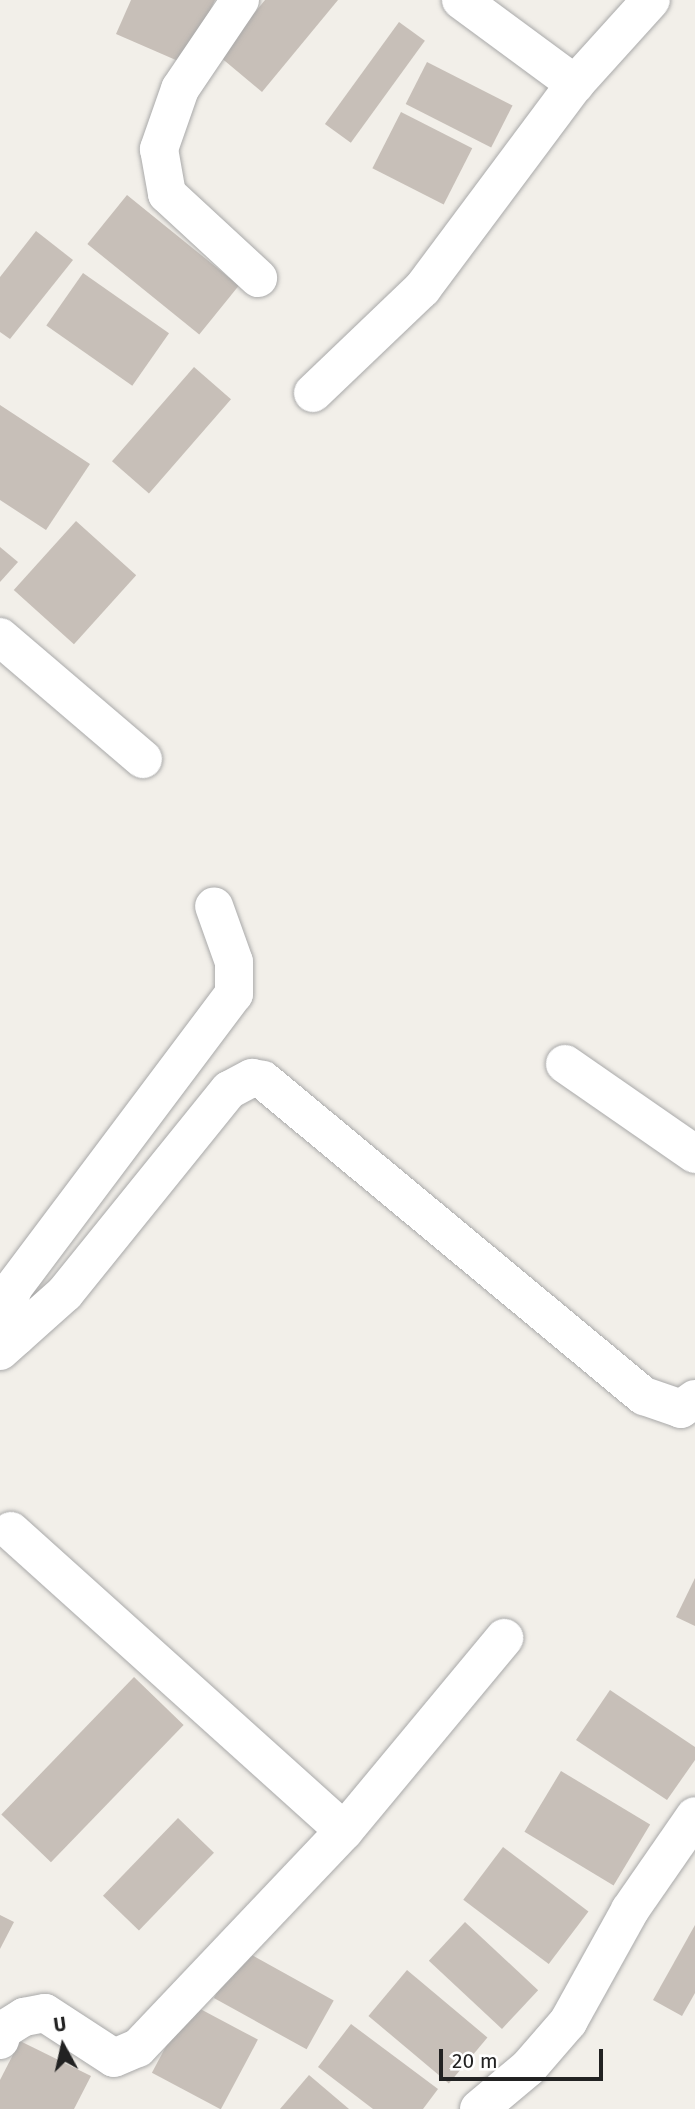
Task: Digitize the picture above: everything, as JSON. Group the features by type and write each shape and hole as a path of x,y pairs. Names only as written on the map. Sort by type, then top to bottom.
{"street":[{"path":"240,0 180,89 159,149 167,194 258,278"},
{"path":"461,0 575,85"},
{"path":"313,393 422,289 575,85 651,0"},
{"path":"0,637 143,759"},
{"path":"8,1344 5,1313 13,1288 234,994 234,962 214,906"},
{"path":"565,1064 695,1154"},
{"path":"8,1344 65,1293 229,1090 252,1078 263,1080 644,1396 657,1405 681,1409 695,1399"},
{"path":"11,1531 344,1831"},
{"path":"0,2040 3,2030 24,2017 45,2013 114,2058 138,2048 344,1831 504,1638"},
{"path":"480,2109 529,2067 568,2022 630,1910 695,1816"}],"building":[{"path":"131,0 215,0 185,64 116,34"},
{"path":"265,0 338,0 262,92 219,56"},
{"path":"399,22 425,41 351,143 325,124"},
{"path":"427,62 513,106 491,147 406,104"},
{"path":"401,112 472,148 444,204 372,168"},
{"path":"127,195 239,286 199,335 87,244"},
{"path":"36,231 73,260 10,339 0,332 0,277"},
{"path":"83,273 169,333 132,386 46,325"},
{"path":"194,367 231,399 149,493 112,461"},
{"path":"0,405 90,464 46,530 0,500"},
{"path":"76,521 136,575 74,644 14,590"},
{"path":"0,547 18,562 0,582"},
{"path":"695,1578 695,1626 676,1617"},
{"path":"134,1677 184,1725 51,1862 1,1814"},
{"path":"610,1690 695,1747 695,1760 667,1800 576,1740"},
{"path":"561,1771 650,1825 614,1885 524,1832"},
{"path":"178,1818 214,1853 139,1930 103,1896"},
{"path":"503,1847 588,1911 549,1964 463,1900"},
{"path":"0,1915 14,1922 0,1949"},
{"path":"465,1922 538,1990 502,2029 429,1961"},
{"path":"695,1925 695,1993 682,2016 653,2000"},
{"path":"241,1949 334,2000 307,2049 214,1998"},
{"path":"407,1970 487,2037 449,2083 368,2016"},
{"path":"189,2003 258,2040 221,2109 152,2073"},
{"path":"351,2024 438,2089 423,2109 373,2109 318,2067"},
{"path":"20,2041 91,2076 74,2109 0,2109 0,2080"},
{"path":"309,2075 349,2109 280,2109"}]}
